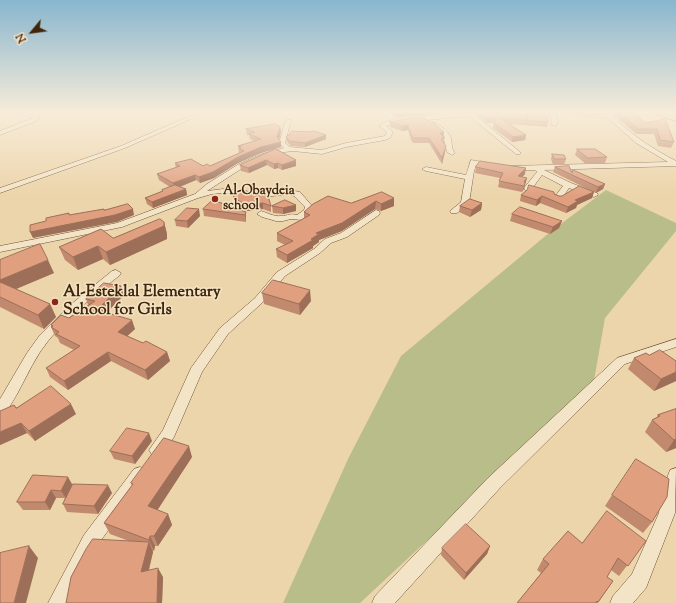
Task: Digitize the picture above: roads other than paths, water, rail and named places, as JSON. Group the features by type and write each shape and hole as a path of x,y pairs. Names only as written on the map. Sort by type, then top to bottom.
{"street":[{"path":"0,191 139,140"},
{"path":"283,140 282,143 289,149"},
{"path":"195,196 211,183 246,162 263,155 289,149 320,152 344,145 371,140"},
{"path":"448,140 448,146 450,152 452,153"},
{"path":"502,140 518,153"},
{"path":"635,140 674,164 676,170"},
{"path":"454,211 465,203 469,178 474,162 500,168 539,170 674,164"},
{"path":"426,169 469,178"},
{"path":"539,170 568,185 594,195"},
{"path":"528,188 539,170"},
{"path":"557,199 568,185"},
{"path":"0,249 119,225 195,196 212,192 264,195 289,192 297,194 309,207 308,211 299,218 290,216 279,220 261,214"},
{"path":"58,603 90,541 169,433 196,372 224,331 259,300 282,274 317,251 328,241 344,235 376,213"},
{"path":"0,409 8,400 36,349 48,334 116,273"},
{"path":"382,603 494,483 620,361 676,343"},
{"path":"620,603 639,581 667,513 669,494 676,475"}],"place":[{"name":"Al-Obaydeia school","path":"215,199"},
{"name":"Al-Esteklal Elementary School for Girls","path":"55,302"}]}
